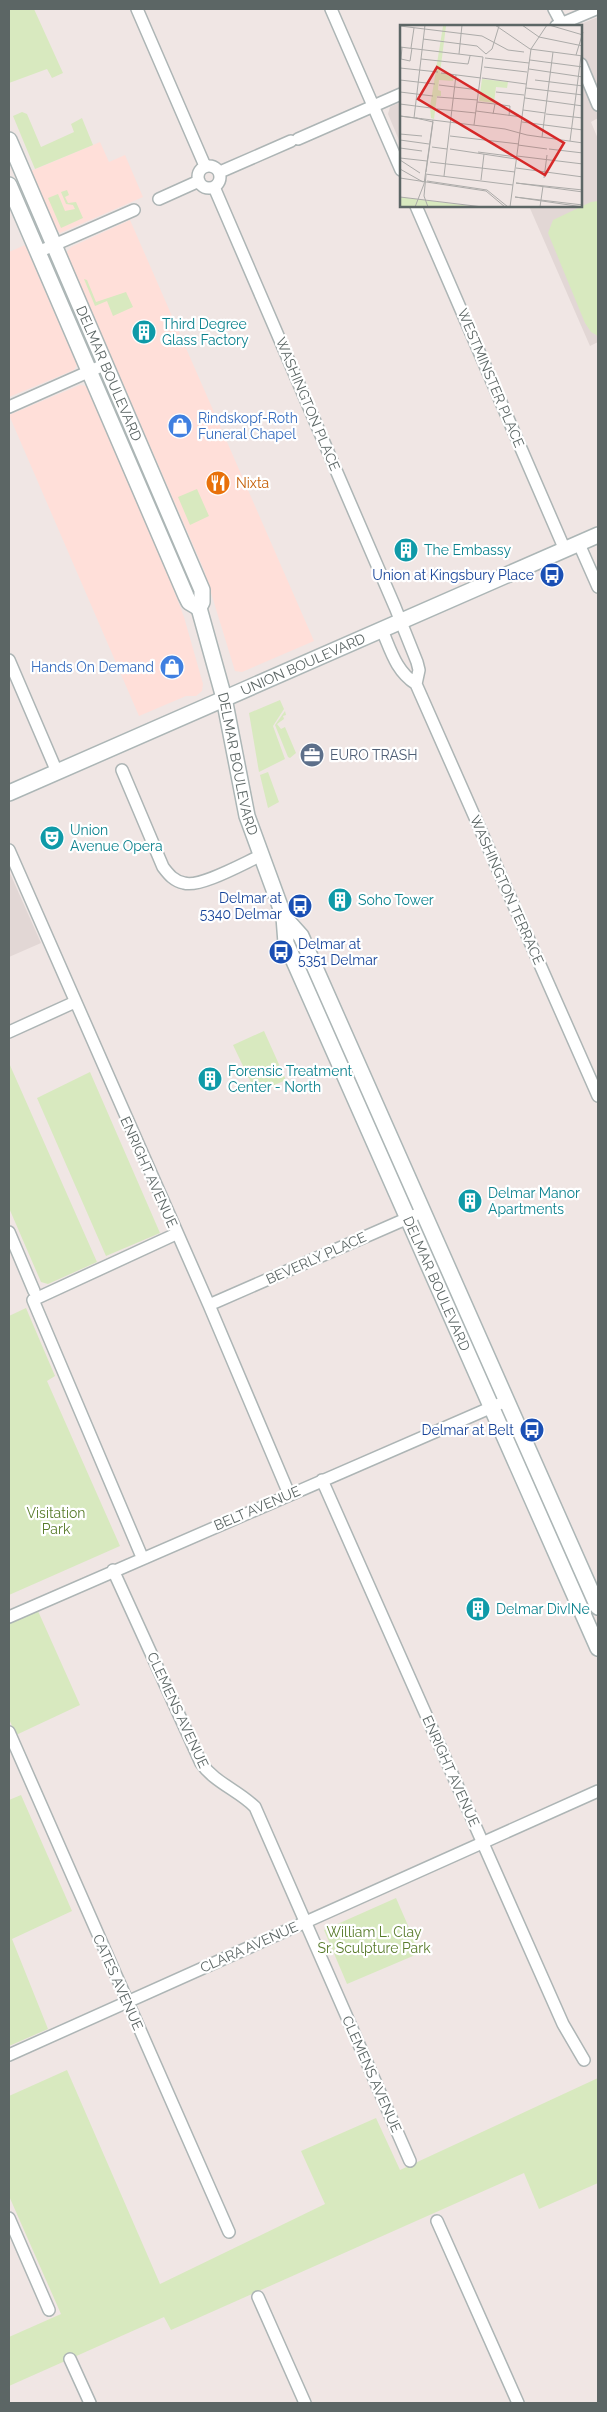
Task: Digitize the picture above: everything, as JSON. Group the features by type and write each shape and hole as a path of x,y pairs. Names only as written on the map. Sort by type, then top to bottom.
{"main road":[{"name":"DELMAR BOULEVARD","path":"9,140 202,590 202,602 199,608 224,698 241,790 260,856 284,917 286,943 598,1648"},
{"name":"DELMAR BOULEVARD","path":"9,185 186,596 189,602 199,608"},
{"name":"UNION BOULEVARD","path":"9,793 598,535"},
{"name":"DELMAR BOULEVARD","path":"284,917 301,936 598,1607"}],"street":[{"path":"137,9 205,166"},
{"path":"331,9 400,168"},
{"path":"554,9 560,25 596,9"},
{"path":"582,66 598,105"},
{"path":"220,172 400,94"},
{"path":"205,166 212,166 220,172"},
{"path":"205,166 199,174 200,181 204,186 214,187 220,179 220,172"},
{"path":"159,199 200,181"},
{"name":"WASHINGTON PLACE","path":"214,187 401,621 419,670 416,684"},
{"name":"WESTMINSTER PLACE","path":"417,208 572,547 598,587"},
{"path":"38,252 134,210"},
{"path":"9,407 106,364"},
{"path":"382,630 404,676 416,684"},
{"path":"9,660 57,772"},
{"name":"WASHINGTON TERRACE","path":"416,684 598,1096"},
{"path":"122,770 163,867 172,878 186,884 199,883 260,856"},
{"name":"ENRIGHT AVENUE","path":"9,850 176,1234 209,1305 289,1494"},
{"path":"9,1032 75,1002"},
{"name":"BEVERLY PLACE","path":"209,1305 423,1212"},
{"path":"9,1232 142,1557"},
{"path":"34,1295 176,1234"},
{"name":"BELT AVENUE","path":"9,1617 142,1557 506,1401"},
{"name":"ENRIGHT AVENUE","path":"322,1480 563,2024 584,2060"},
{"name":"CLEMENS AVENUE","path":"113,1570 201,1763 209,1774 245,1797 254,1807 410,2160"},
{"name":"CATES AVENUE","path":"9,1732 228,2232"},
{"name":"CLARA AVENUE","path":"9,2056 598,1791"},
{"path":"9,2218 49,2310"},
{"path":"438,2221 518,2403"},
{"path":"258,2297 305,2403"},
{"path":"70,2359 90,2403"}],"shaded area":[{"path":"598,17 598,118 591,122 598,139 598,342 590,346 530,208 582,208 582,25 578,25"},
{"path":"400,102 400,143 388,114 390,107"},
{"path":"100,142 109,162 125,155 143,197 60,233 56,229 31,171"},
{"path":"130,220 314,641 242,672 235,671 204,570 66,253 71,247"},
{"path":"25,245 77,365 74,370 9,397 9,252"},
{"path":"80,385 86,386 90,393 163,562 184,617 203,684 202,691 196,696 186,696 139,716 9,415"},
{"path":"9,871 41,943 9,957"}],"green space":[{"path":"9,9 34,9 63,73 52,78 47,69 9,83"},
{"path":"22,112 27,114 41,147 74,132 71,124 82,118 93,145 35,169 13,116"},
{"path":"67,190 69,195 65,197 68,203 76,202 83,218 61,228 48,198 58,194 65,211 75,209 73,205 66,204 61,192"},
{"path":"598,201 598,336 591,332 585,323 548,233 553,220 582,208 591,202"},
{"path":"84,279 87,280 96,302 126,292 133,307 113,316 107,301 95,306"},
{"path":"197,489 209,516 190,525 178,497"},
{"path":"280,700 284,709 273,726 285,759 259,772 249,713"},
{"path":"285,711 284,719 277,724 281,729 285,727 296,753 290,758 275,725"},
{"path":"268,772 279,802 268,808 260,775"},
{"path":"264,1031 286,1080 256,1093 233,1045"},
{"path":"9,1063 97,1262 48,1284 41,1282 9,1208"},
{"path":"90,1072 160,1233 106,1256 37,1098"},
{"name":"Visitation Park","path":"26,1308 55,1376 47,1381 120,1546 9,1595 9,1316"},
{"path":"38,1611 80,1705 16,1735 9,1719 9,1624"},
{"path":"21,1795 72,1911 12,1939 48,2029 9,2046 9,1800"},
{"name":"William L. Clay Sr. Sculpture Park","path":"396,1898 420,1953 347,1984 324,1930"},
{"path":"67,2070 160,2284 325,2204 301,2151 376,2118 400,2170 598,2078 598,2183 539,2209 524,2173 171,2330 164,2317 9,2386 9,2337 61,2314 9,2196 9,2096"}],"place":[{"name":"Third Degree Glass Factory","path":"144,332"},
{"name":"Rindskopf-Roth Funeral Chapel","path":"180,426"},
{"name":"Nixta","path":"218,483"},
{"name":"The Embassy","path":"406,550"},
{"name":"Union at Kingsbury Place","path":"552,575"},
{"name":"Hands On Demand","path":"172,667"},
{"name":"EURO TRASH","path":"312,755"},
{"name":"Union Avenue Opera","path":"52,838"},
{"name":"Soho Tower","path":"340,900"},
{"name":"Delmar at 5340 Delmar","path":"300,906"},
{"name":"Delmar at 5351 Delmar","path":"281,952"},
{"name":"Forensic Treatment Center - North","path":"210,1079"},
{"name":"Delmar Manor Apartments","path":"470,1201"},
{"name":"Delmar at Belt","path":"532,1430"},
{"name":"Delmar DivINe","path":"478,1609"}]}
